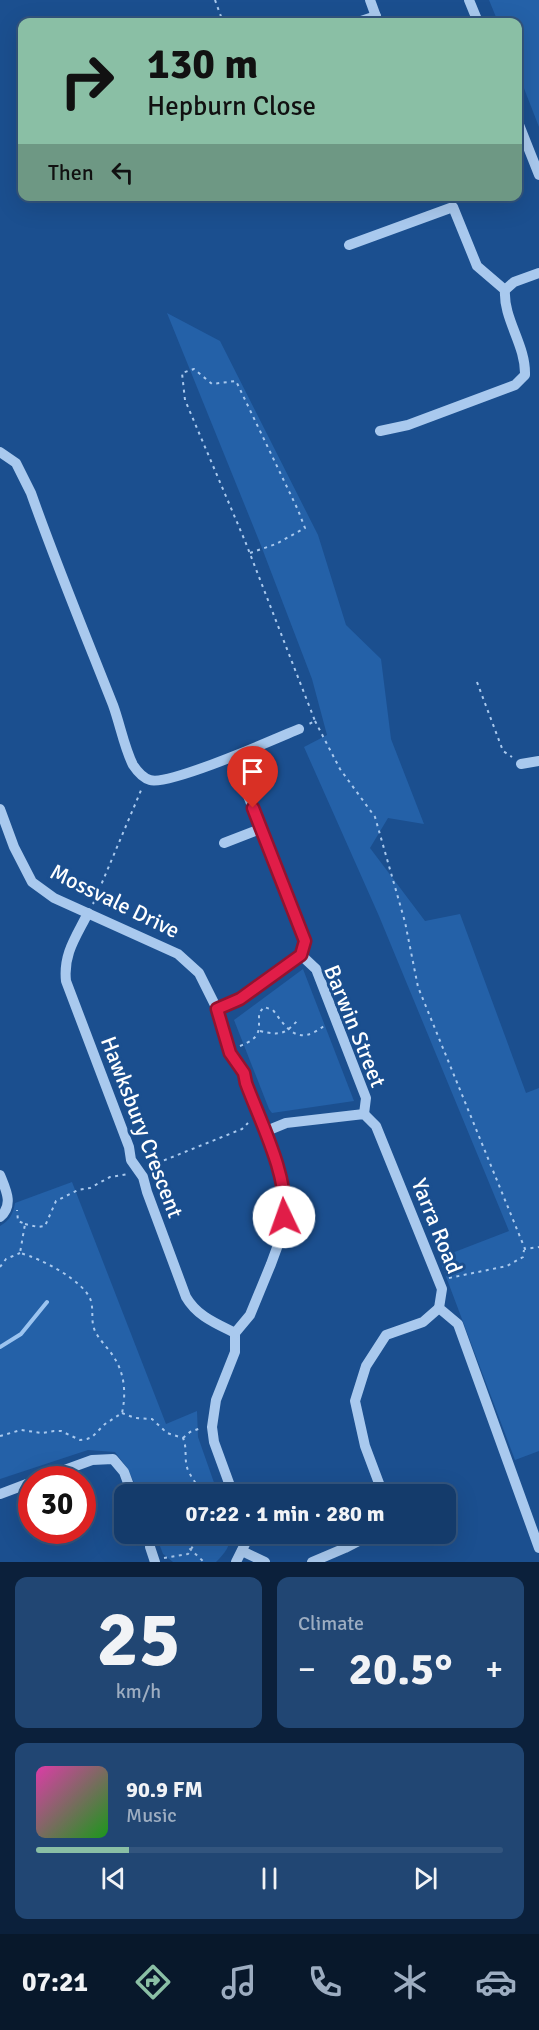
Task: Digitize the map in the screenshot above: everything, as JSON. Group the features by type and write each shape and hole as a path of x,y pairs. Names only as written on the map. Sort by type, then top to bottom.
{"street":[{"path":"370,0 377,18"},
{"path":"469,0 476,18"},
{"path":"522,132 539,176"},
{"path":"350,245 453,207 477,266 505,290"},
{"path":"380,431 408,425 515,385 525,375 525,361 505,301 505,290 513,282 539,273"},
{"path":"0,452 16,462 31,492 52,552 114,707 133,766 142,776 150,781 161,781 233,756 299,729"},
{"path":"521,764 539,761"},
{"path":"217,1009 240,999 301,955 305,941 245,788"},
{"name":"Mossvale Drive","path":"0,809 14,847 32,882 54,898 178,954 200,973 217,1009 230,1053 244,1073 277,1166 286,1201 282,1234 250,1315 235,1333 235,1352 216,1400 212,1427 214,1442 229,1484"},
{"path":"224,843 260,829"},
{"name":"Hawksbury Crescent","path":"88,914 67,955 64,969 66,981 129,1147 131,1160 143,1177 186,1296 191,1306 201,1316 235,1333"},
{"name":"Barwin Street","path":"301,955 316,969 366,1098 364,1114"},
{"path":"264,1132 286,1123 364,1114"},
{"name":"Yarra Road","path":"364,1114 376,1126 442,1289 439,1308 458,1324 539,1548"},
{"path":"0,1174 8,1197 8,1205 0,1217"},
{"path":"379,1484 365,1446 355,1401 366,1366 386,1335 423,1322 439,1308"},
{"path":"76,1466 92,1460 113,1459 124,1472 128,1484"},
{"path":"0,1494 18,1487"},
{"path":"150,1544 158,1561"},
{"path":"236,1562 245,1544"},
{"path":"312,1562 353,1544"},
{"path":"242,1551 265,1562"}],"path":[{"path":"215,0 222,18"},
{"path":"250,553 276,544 305,528 236,381 212,384 194,369 182,373 185,400 250,553 315,721 340,769 375,817 405,922 418,987 525,1249 523,1257 507,1266 437,1280"},
{"path":"477,682 503,751 521,764"},
{"path":"299,729 315,721"},
{"path":"233,756 245,788"},
{"path":"88,914 141,788"},
{"path":"240,1046 256,1037 260,1031 259,1013 264,1007 273,1010 288,1030 295,1035 305,1036 319,1030 334,1018"},
{"path":"260,1031 280,1034 288,1030 299,1019"},
{"path":"142,1169 242,1129 252,1118"},
{"path":"8,1205 17,1208 18,1221 38,1227 45,1226 56,1201 90,1188 110,1177 132,1173"},
{"path":"20,1253 25,1224"},
{"path":"525,1249 539,1247"},
{"path":"0,1267 6,1259 20,1253 34,1257 60,1272 84,1290 90,1299 91,1320 95,1331 115,1358 120,1370 125,1400 122,1413 87,1439 80,1440 61,1431 42,1433 21,1430 0,1436"},
{"path":"122,1413 135,1418 152,1419 167,1433 183,1438"},
{"path":"183,1438 195,1429 204,1427"},
{"path":"183,1438 186,1446 188,1472 197,1484"},
{"path":"184,1544 204,1562"},
{"path":"158,1561 173,1555 183,1556 191,1551 193,1544"}],"shaded area":[{"path":"489,0 539,0 539,127 522,83 522,18 496,18"},
{"path":"167,313 220,341 318,535 346,625 381,659 391,739 424,824 388,818 370,848 425,921 460,914 526,1093 539,1088 539,1451 515,1460 439,1258 509,1231 379,916 304,747 327,735 312,679"},
{"path":"303,969 354,1101 272,1113 234,1020"},
{"path":"72,1182 166,1424 197,1411 198,1437 214,1484 135,1484 128,1469 115,1452 88,1450 39,1466 18,1466 18,1473 0,1479 0,1226 10,1216 15,1203"},
{"path":"159,1544 229,1544 216,1562 173,1562 163,1554"}],"waterway":[{"path":"0,1347 21,1334 47,1302"}],"route":[{"path":"253,808 305,941 301,955 240,999 217,1009 230,1053 244,1073 277,1166 286,1201 284,1217"}]}
